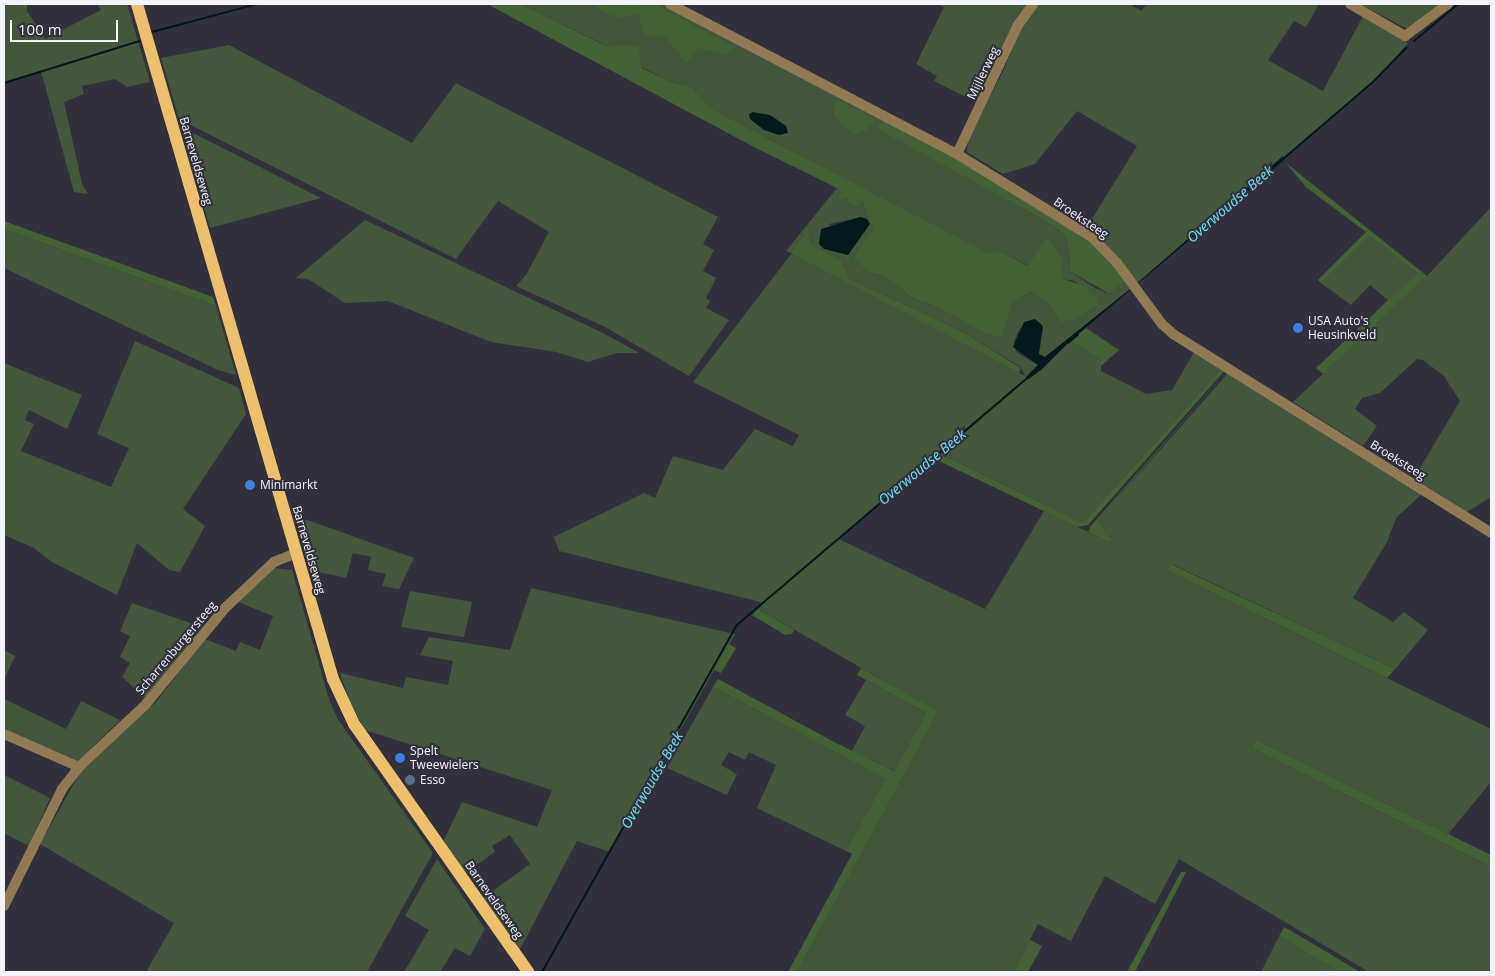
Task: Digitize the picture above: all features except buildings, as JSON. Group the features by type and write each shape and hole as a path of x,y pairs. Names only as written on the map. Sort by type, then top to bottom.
{"main road":[{"name":"Barneveldseweg","path":"137,4 333,679 354,724 528,972"}],"street":[{"name":"Broeksteeg","path":"670,4 957,154 1093,238 1173,334 1491,533"},
{"name":"Mijllerweg","path":"957,154 1018,25 1033,4"},
{"path":"1350,4 1405,36 1448,4"},
{"name":"Scharrenburgersteeg","path":"4,906 62,789 79,767 146,704 226,607 274,562 296,553"},
{"path":"4,734 79,767"}],"green space":[{"path":"4,4 27,4 27,11 45,39 101,10 97,4 127,4 150,82 127,87 115,79 82,86 84,94 64,102 82,184 88,194 74,192 41,71 4,82"},
{"path":"487,4 521,4 606,46 639,45 642,68 669,81 692,87 712,109 989,254 999,251 1028,266 1047,237 1063,260 1061,269 1064,279 1088,288 1090,294 1096,295 1098,304 1077,319 1061,322 1049,304 1030,292 1012,304 1002,337 986,334 941,309 913,298 885,277 868,272 853,258 873,229 862,200 857,206 850,204 846,197 838,202 841,190 752,146"},
{"path":"521,4 663,4 884,119 879,129 1054,226 1065,237 1070,255 1069,271 1097,289 1110,294 1126,280 1134,286 1045,357 1039,356 1038,341 1043,331 1020,328 1014,341 1016,352 1038,365 1028,374 1042,369 1070,341 1101,360 1101,371 1146,394 1172,390 1196,349 1222,368 1083,523 939,453 839,539 985,609 1044,511 1111,543 1112,539 1105,533 1099,519 1230,371 1422,494 1396,518 1387,542 1353,598 1393,622 1404,612 1428,630 1395,669 1172,564 1168,571 1491,729 1491,782 1448,834 1256,740 1252,748 1491,867 1491,972 1369,972 1179,859 1155,904 1105,876 1071,941 1038,924 1014,972 797,972 937,711 758,609 764,603 559,551 554,537 644,493 655,498 673,456 723,470 755,429 793,446 799,435 693,382 792,253 1025,376 1021,367 965,333 849,278 842,261 811,244 808,232 791,253 786,251 837,188 842,190 838,201 846,197 862,200 873,229 853,258 868,272 885,277 913,298 941,309 986,334 1002,336 1012,304 1030,292 1049,304 1090,294 1074,281 1064,279 1047,238 1029,266 999,251 989,255 712,109 692,87 669,81 642,67 639,46 607,46","holes":["861,217 854,245 848,255 829,224"]},
{"path":"596,4 654,4 735,48 725,55 698,48 686,63 667,38 645,34 638,13 621,18 602,12"},
{"path":"938,4 1030,4 980,104 934,81 937,76 916,64 944,7"},
{"path":"1036,4 1129,4 1142,11 1146,4 1319,4 1306,27 1294,21 1268,60 1323,91 1362,18 1367,15 1399,34 1408,43 1377,79 1137,283 1101,238 1087,227 1137,146 1077,111 1035,164 1003,174 967,152 968,141 1005,67 1023,22"},
{"path":"1360,4 1444,4 1411,31"},
{"path":"229,45 412,143 456,83 718,217 703,244 714,250 703,271 716,278 706,298 710,301 706,308 729,320 689,376 605,327 516,286 526,275 549,232 498,201 456,259 179,119 161,58"},
{"path":"836,100 876,119 866,130 854,135 834,116"},
{"path":"884,119 923,138 1095,242 1126,280 1110,294 1069,271 1070,255 1065,237 1054,226 878,129"},
{"path":"181,127 321,198 210,228"},
{"path":"1286,163 1427,276 1323,374 1316,368 1417,273 1370,236 1321,283 1318,280 1366,232 1306,187"},
{"path":"1491,207 1491,497 1467,512 1414,478 1460,401 1444,376 1423,360 1417,359 1380,393 1362,398 1355,409 1377,426 1363,446 1293,402 1427,276"},
{"path":"365,220 605,334 639,353 617,353 588,362 556,352 491,342 388,301 345,303 308,279 296,278"},
{"path":"4,221 213,297 216,306 4,229"},
{"path":"4,229 216,306 236,375 218,370 4,268"},
{"path":"808,231 811,244 842,261 849,278 965,333 1021,368 1019,373 791,253"},
{"path":"1370,236 1417,273 1389,301 1370,285 1351,305 1321,283"},
{"path":"1086,328 1119,350 1101,366 1101,360 1070,341"},
{"path":"135,341 239,388 246,414 183,509 205,526 180,572 169,570 137,543 117,595 52,562 34,548 4,535 4,363 82,395 67,429 29,410 25,420 34,424 21,451 111,487 129,448 97,434"},
{"path":"1222,368 1226,369 1088,525 1077,527 933,458 939,453 1083,523"},
{"path":"1228,370 1099,519 1105,533 1112,539 1111,543 1088,532 1090,527"},
{"path":"293,515 414,558 399,589 382,586 386,574 368,570 371,557 353,553 346,578 309,570"},
{"path":"1171,564 1395,669 1387,678 1168,571"},
{"path":"274,568 292,570 329,699 337,718 433,853 367,972 146,972 174,923 40,844 82,769 156,702 205,639 236,651 240,642 260,650 273,616 238,602"},
{"path":"531,588 735,634 610,852 577,841 520,949 483,898 530,864 510,835 492,846 495,852 465,873 443,842 462,802 537,827 552,790 365,730 350,702 340,673 403,688 406,677 448,685 453,661 420,655 429,637 510,650"},
{"path":"410,591 472,602 464,637 401,627"},
{"path":"132,603 202,627 145,698 122,677 130,663 120,657 130,636 120,631"},
{"path":"758,609 794,630 792,634 785,635 752,615"},
{"path":"729,644 736,648 721,673 714,670"},
{"path":"4,650 15,656 4,680"},
{"path":"861,668 938,711 797,972 788,972 852,854 846,851 886,779 713,687 718,679 836,743 895,771 926,713 857,675"},
{"path":"866,680 926,713 896,771 852,751 865,726 845,715"},
{"path":"713,687 887,779 846,851 757,808 776,765 749,752 745,760 729,752 721,765 737,774 727,795 667,768"},
{"path":"4,699 66,729 81,701 120,720 76,763 4,731"},
{"path":"1256,740 1491,855 1491,867 1252,748"},
{"path":"4,775 50,798 29,846 4,833"},
{"path":"437,859 485,929 470,956 455,948 440,972 404,972 429,930 405,916"},
{"path":"1181,872 1186,872 1135,972 1127,972"},
{"path":"1284,927 1360,972 1339,972 1279,936"},
{"path":"1279,936 1339,972 1261,972"},
{"path":"1030,940 1042,946 1028,972 1014,972"}],"water":[{"path":"753,112 770,115 786,126 788,133 779,135 764,130 750,119 749,114"},
{"path":"1283,156 1284,160 1070,341 1042,369 1029,379 1026,377 1038,365 1013,347 1024,322 1035,319 1043,326 1039,354 1045,357 1134,286"},
{"path":"861,217 867,219 870,224 848,255 824,249 819,244 821,229"}],"waterway":[{"path":"152,32 257,4"},
{"name":"Overwoudse Beek","path":"1414,41 1458,4"},
{"path":"4,83 140,41"},
{"name":"Overwoudse Beek","path":"1283,159 1374,81 1407,47"},
{"name":"Overwoudse Beek","path":"1068,343 1078,335"},
{"name":"Overwoudse Beek","path":"542,972 737,625 1028,377"}],"place":[{"name":"USA Auto's Heusinkveld","path":"1298,328"},
{"name":"Minimarkt","path":"250,485"},
{"name":"Spelt Tweewielers","path":"400,758"},
{"name":"Esso","path":"410,780"}]}
